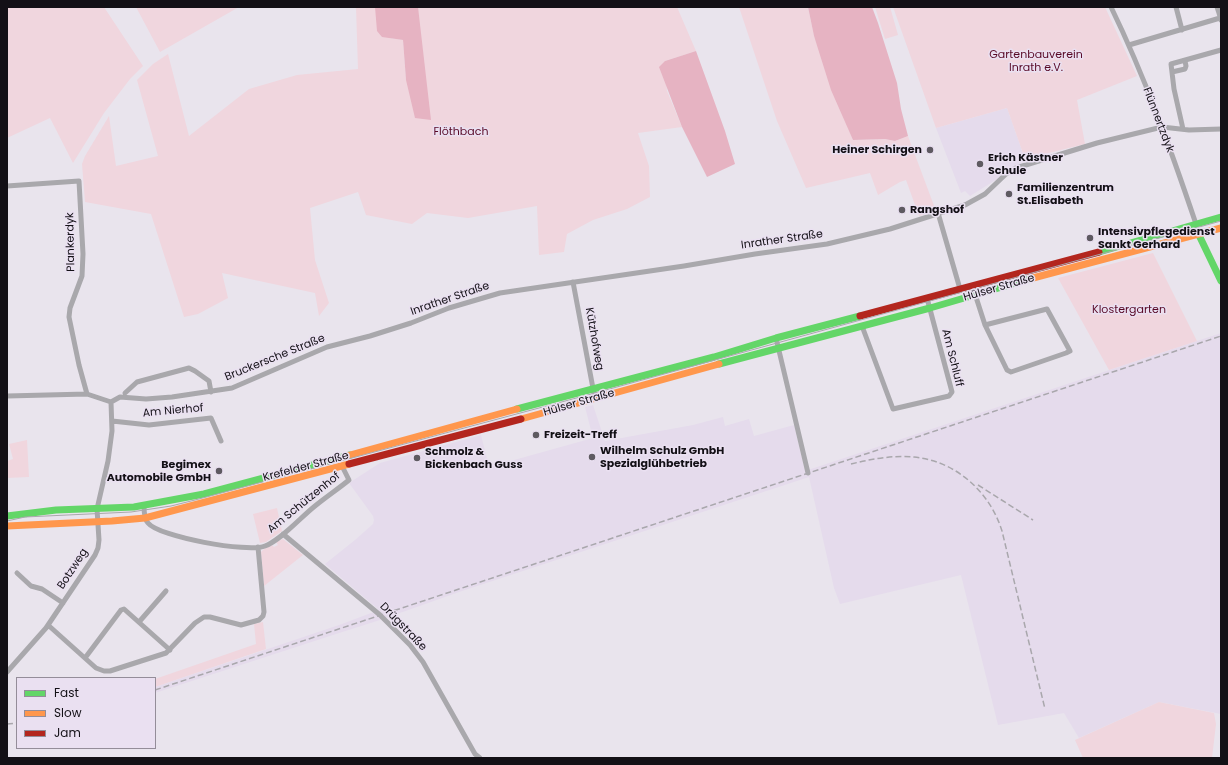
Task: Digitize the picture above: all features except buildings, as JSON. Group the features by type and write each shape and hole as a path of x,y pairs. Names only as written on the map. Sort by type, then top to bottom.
{"street":[{"name":"Flünnertzdyk","path":"1111,7 1129,44 1162,126 1199,235 1221,281"},
{"path":"1176,7 1182,30"},
{"path":"1129,44 1182,30 1220,16 1217,7"},
{"path":"1183,129 1174,89 1171,64 1221,50"},
{"path":"1172,72 1186,69 1185,61"},
{"name":"Inrather Straße","path":"370,336 417,322 449,308 500,293 827,244 890,229 965,205 986,194 1006,174 1022,166 1097,143 1162,126 1183,129 1221,129"},
{"name":"Plankerdyk","path":"7,186 79,181 83,254 82,276 70,308 69,317 87,394"},
{"name":"Hülser Straße","path":"938,213 960,289"},
{"name":"Hülser Straße","path":"468,423 593,388 714,357 776,338 1221,217"},
{"name":"Hülser Straße","path":"380,456 595,399 662,378 930,308 975,294 1221,228"},
{"name":"Kützhofweg","path":"573,282 595,399"},
{"path":"975,294 985,326 1007,370 1011,372 1070,351 1048,309 985,326"},
{"name":"Am Schluff","path":"862,326 893,409 949,396 952,392 927,298"},
{"name":"Bruckersche Straße","path":"123,395 146,399 212,392 232,388 327,347 370,336"},
{"path":"776,338 808,473"},
{"name":"Bruckersche Straße","path":"111,402 123,395 137,382 189,368 209,381 212,392"},
{"path":"7,396 87,394 111,402 112,421 108,461 97,509"},
{"name":"Am Nierhof","path":"112,421 148,425 211,418 221,441"},
{"name":"Krefelder Straße","path":"7,516 26,513 144,506 204,494 468,423"},
{"name":"Krefelder Straße","path":"7,526 145,518 380,456"},
{"name":"Am Schützenhof","path":"145,518 149,524 178,536 220,546 240,548 265,546 283,534 316,505 349,480 342,466"},
{"path":"144,506 145,518"},
{"name":"Botzweg","path":"7,672 48,625 98,548 97,509"},
{"name":"Drügstraße","path":"283,534 380,615 410,645 423,662 474,756 480,758"},
{"path":"48,625 96,668 104,671 110,671 160,656 170,650 195,623 204,617 210,617 241,626 259,620 263,616 264,612 258,547"},
{"name":"Botzweg","path":"17,573 31,586 42,589 63,603"},
{"path":"139,622 166,592"},
{"path":"85,658 122,610 126,610 170,650"}],"shaded area":[{"path":"375,7 418,7 431,120 415,118 406,80 403,40 382,37 377,31"},
{"path":"808,7 872,7 897,83 901,109 908,136 895,141 885,139 853,140 831,90 814,36"},
{"path":"696,51 725,131 735,164 707,177 682,127 659,67 665,61"},
{"path":"1007,108 1025,159 1018,166 970,196 965,191 961,193 936,128"},
{"path":"1221,333 1221,714 1159,702 1079,738 1064,713 998,725 961,575 840,604 834,588 809,477 462,591 380,620 156,693 156,687 342,624 379,610 325,564 373,524 373,516 349,483 380,463 481,435 489,467 593,438 585,407 593,405 605,441 693,425 723,417 725,426 749,419 754,436 794,425 805,471"}],"green space":[{"path":"7,7 104,7 143,66 130,79 104,113 73,163 50,118 7,138"},
{"path":"136,7 239,7 160,52"},
{"name":"Flöthbach","path":"356,7 677,7 696,51 665,61 667,91 682,127 638,133 649,166 650,197 627,209 593,220 567,234 564,252 539,255 537,206 468,218 427,213 412,224 366,215 358,192 310,208 315,260 329,303 319,316 315,293 222,273 228,298 198,314 184,317 151,214 85,202 82,164 85,156 109,116 116,166 158,156 137,80 153,64 168,54 189,136 249,89 297,75 358,69","holes":["414,37 406,80 403,40 390,38"]},
{"path":"739,7 808,7 814,36 853,140 885,139 895,141 908,136 936,211 919,216 906,180 878,195 870,173 806,188 777,121"},
{"path":"875,7 890,7 898,35 885,39"},
{"name":"Gartenbauverein Inrath e.V.","path":"893,7 1105,7 1137,76 1077,100 1085,144 1025,159 1007,108 936,128"},
{"name":"Klostergarten","path":"1153,253 1197,341 1109,370 1058,278"},
{"path":"27,440 29,477 7,478 7,461 13,459 9,444"},
{"path":"277,508 282,531 266,542 260,543 253,514"},
{"path":"283,539 303,555 264,586 261,552 272,545 274,547 278,545 276,542"},
{"path":"263,622 266,649 156,687 156,679 256,644 254,624"},
{"path":"1159,702 1214,713 1216,724 1212,758 1083,758 1075,740"}],"tram line":[{"path":"7,521 25,517 131,512 171,506 595,393 1221,221"}],"railway":[{"path":"156,690 1221,336"},
{"path":"851,464 891,457 914,457 929,460 944,465 957,472 980,492 989,504 1002,531 1045,709"},
{"path":"978,485 1033,520"},
{"path":"7,724 16,723"}],"traffic: fast":[{"path":"1099,252 1221,217"},
{"path":"1197,231 1221,281"},
{"path":"719,364 930,308 1033,278"},
{"path":"517,409 714,357 776,338 860,316"},
{"path":"7,516 56,510 134,507 204,494 350,455"}],"traffic: slow":[{"path":"1033,278 1221,228"},
{"path":"521,419 719,364"},
{"path":"350,455 517,409"},
{"path":"7,526 145,518 349,464"}],"traffic: jam":[{"path":"860,316 1099,252"},
{"path":"349,464 521,419"}],"place":[{"name":"Heiner Schirgen","path":"930,150"},
{"name":"Erich Kästner Schule","path":"980,164"},
{"name":"Familienzentrum St.Elisabeth","path":"1009,194"},
{"name":"Rangshof","path":"902,210"},
{"name":"Intensivpflegedienst Sankt Gerhard","path":"1090,238"},
{"name":"Freizeit-Treff","path":"536,435"},
{"name":"Wilhelm Schulz GmbH Spezialglühbetrieb","path":"592,457"},
{"name":"Schmolz & Bickenbach Guss","path":"417,458"},
{"name":"Begimex Automobile GmbH","path":"219,471"}]}
